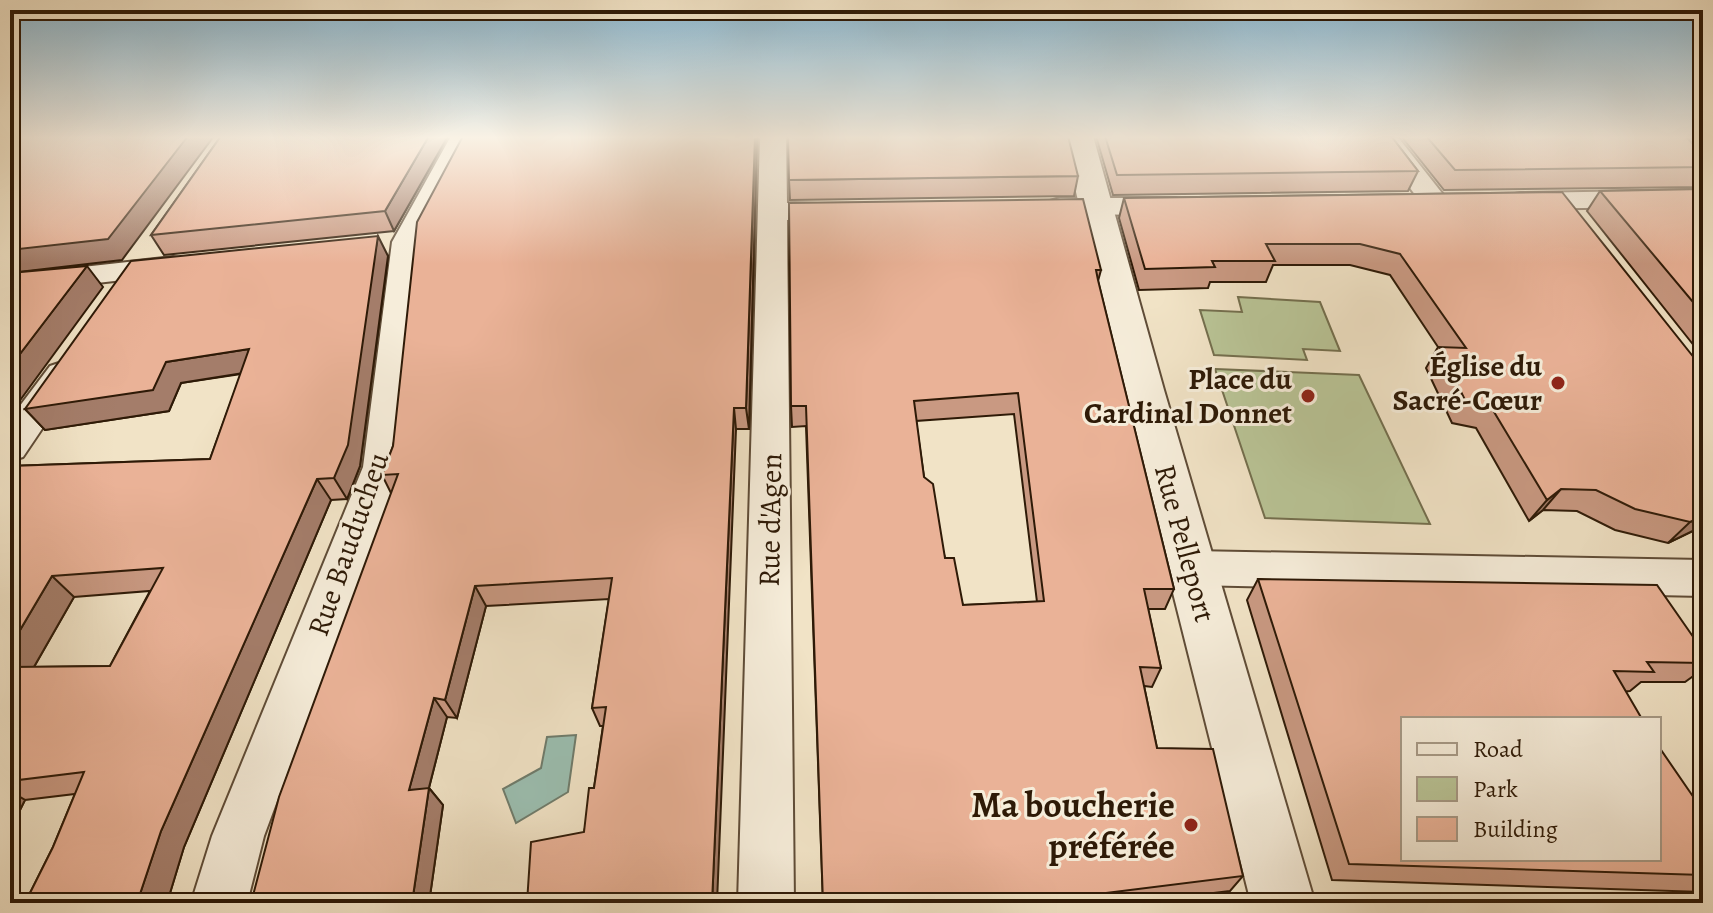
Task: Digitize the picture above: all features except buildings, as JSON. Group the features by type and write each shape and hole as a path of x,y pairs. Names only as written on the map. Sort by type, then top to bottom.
{"street":[{"name":"Rue Bauducheu","path":"219,903 238,836 382,467 392,243 435,179"},
{"name":"Rue d'Agen","path":"766,903 773,179"},
{"name":"Rue Pelleport","path":"1089,179 1283,903"},
{"path":"1417,179 1435,202"},
{"path":"1497,201 1703,198"},
{"path":"1404,202 1466,201"},
{"path":"1560,201 1584,231"},
{"path":"1036,207 1204,206"},
{"path":"773,212 863,210"},
{"path":"108,308 161,233"},
{"path":"10,284 195,264"},
{"path":"10,447 81,346"},
{"path":"1192,568 1703,578"}],"green space":[{"path":"1238,297 1320,302 1340,351 1303,349 1307,360 1214,355 1200,310 1242,312"},
{"path":"1215,369 1359,375 1430,524 1265,518"}],"shaded area":[{"path":"576,735 568,792 516,823 503,789 541,768 547,737"}],"place":[{"name":"Église du Sacré-Cœur","path":"1558,383"},
{"name":"Place du Cardinal Donnet","path":"1308,396"},
{"name":"Ma boucherie préférée","path":"1191,825"}]}
